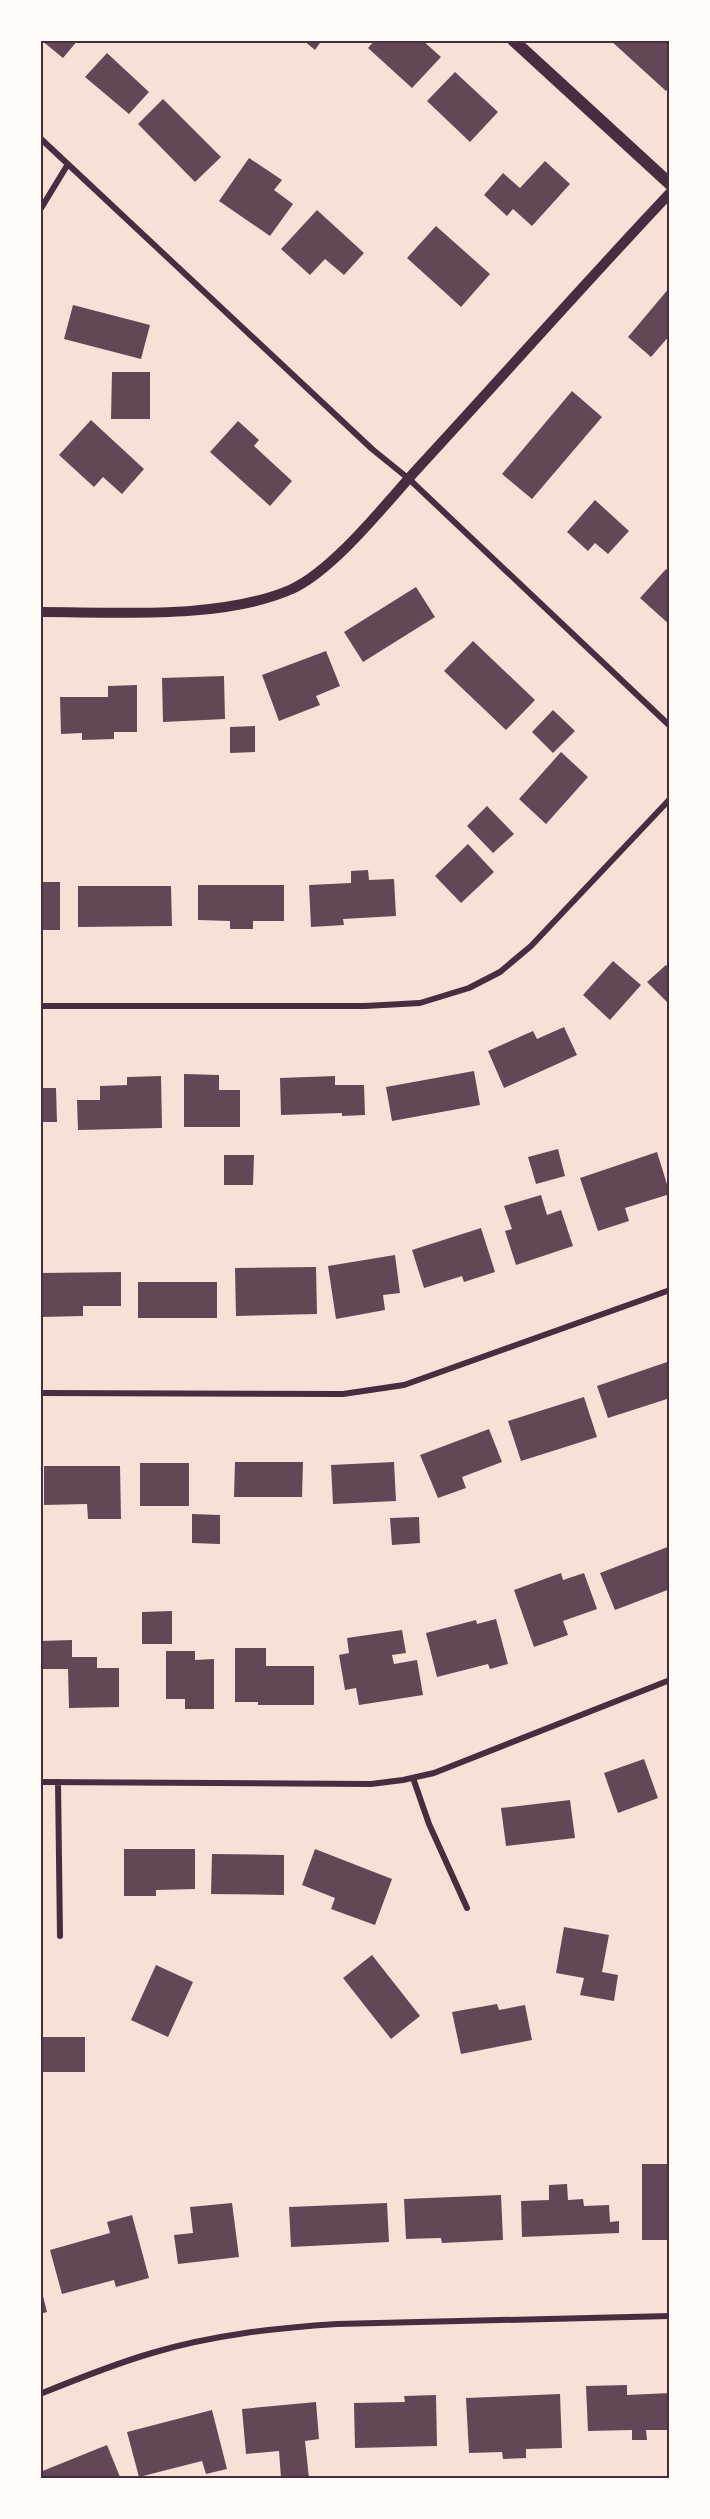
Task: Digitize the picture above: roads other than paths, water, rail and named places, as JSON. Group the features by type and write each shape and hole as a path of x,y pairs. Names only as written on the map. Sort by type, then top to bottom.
{"main road":[{"path":"513,40 669,184"}],"street":[{"path":"40,138 408,479 669,726"},
{"path":"40,210 68,164"},
{"path":"40,612 201,609 254,600 292,588 321,571 669,193"},
{"path":"40,1005 365,1006 434,1000 469,988 508,966 531,946 669,799"},
{"path":"40,1393 343,1394 377,1390 404,1385 669,1290"},
{"path":"40,1782 372,1784 414,1778 434,1773 669,1680"},
{"path":"414,1778 429,1824 467,1908"},
{"path":"58,1782 60,1936"},
{"path":"40,2394 96,2371 154,2352 217,2338 286,2327 669,2316"}]}
